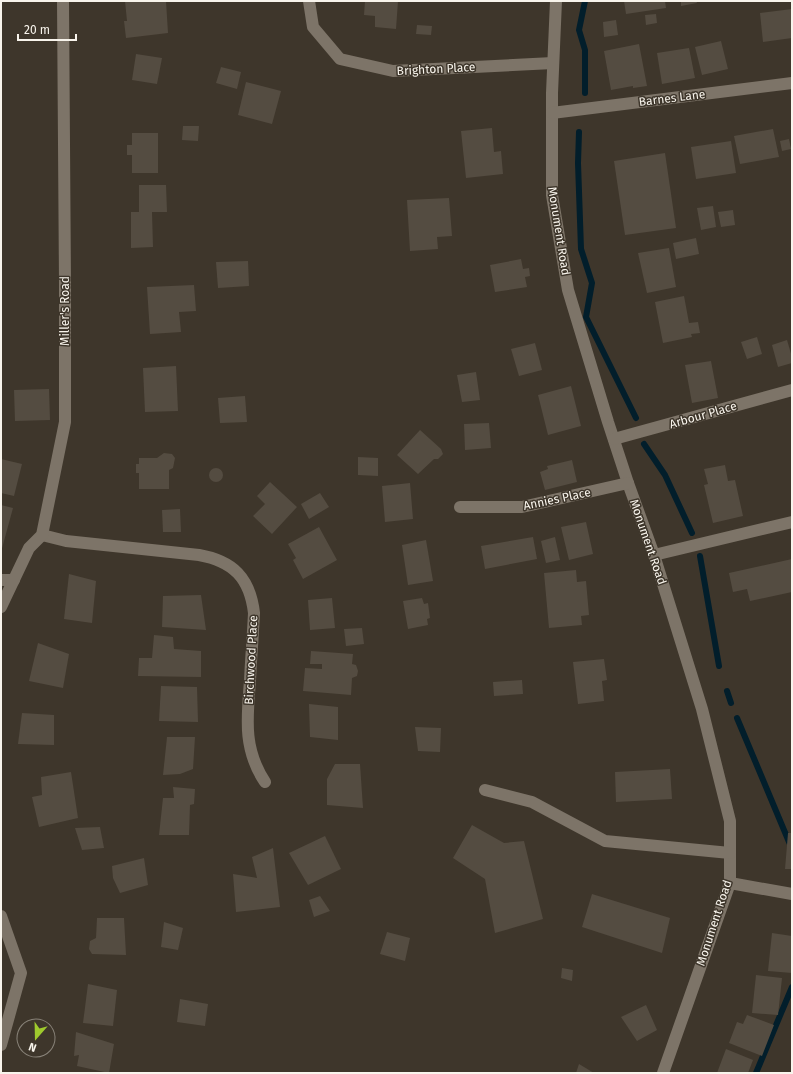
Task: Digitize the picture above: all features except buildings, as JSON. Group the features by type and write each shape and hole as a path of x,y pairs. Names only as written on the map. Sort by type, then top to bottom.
{"street":[{"name":"Miller's Road","path":"42,535 65,422 66,285 63,1"},
{"name":"Brighton Place","path":"309,1 313,27 340,59 393,71 553,63"},
{"name":"Monument Road","path":"556,1 553,63 552,195 568,290 614,440 654,555 702,710 730,821 730,883 663,1073"},
{"name":"Barnes Lane","path":"552,113 792,83"},
{"name":"Arbour Place","path":"614,440 792,390"},
{"name":"Annies Place","path":"460,507 522,507 628,483"},
{"path":"654,555 792,522"},
{"path":"1,608 29,548 42,535"},
{"name":"Birchwood Place","path":"42,535 66,541 199,555 210,557 234,568 249,589 253,601 254,613 247,733 252,759 265,782"},
{"path":"1,580 14,580"},
{"path":"485,790 532,802 605,841 730,853"},
{"path":"730,883 792,894"},
{"path":"1,916 21,973 1,1045"}],"waterway":[{"path":"585,1 579,30 585,50 585,93"},
{"path":"579,132 578,163 581,249 592,283 586,317 636,418"},
{"path":"644,444 665,475 692,533"},
{"path":"700,556 719,666"},
{"path":"727,691 731,703"},
{"path":"737,718 792,849"},
{"path":"756,1073 792,987"}]}
